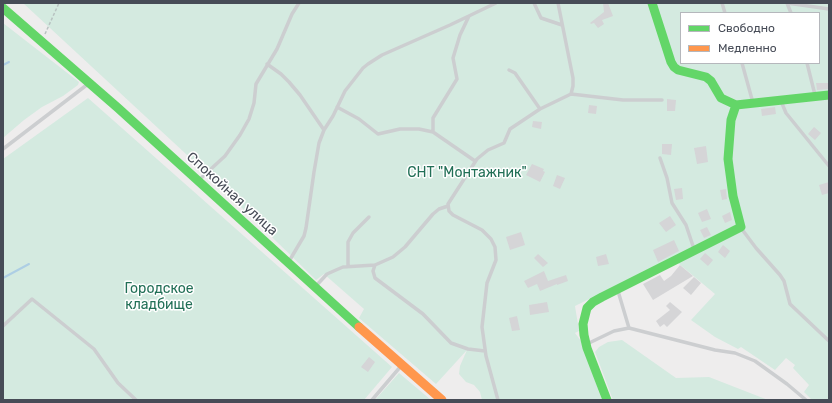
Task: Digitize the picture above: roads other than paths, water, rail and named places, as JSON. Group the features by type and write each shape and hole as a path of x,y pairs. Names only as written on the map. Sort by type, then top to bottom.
{"street":[{"path":"652,3 671,62 678,70 706,78 711,81 721,98 736,105 815,95 829,95"},
{"name":"Спокойная улица","path":"3,8 89,83 314,288 442,400"},
{"path":"607,400 586,344 583,324 587,308 593,302 618,288 740,227 732,196 728,159 731,120 736,105"}],"lane":[{"path":"197,182 225,156 240,135 249,118 254,103 256,84 277,48 292,14 299,3"},
{"path":"288,264 304,236 319,144 324,130 331,120 348,86 368,64 382,55 496,3"},
{"path":"534,3 541,18 562,26"},
{"path":"558,3 573,78 574,86 571,94"},
{"path":"787,3 829,9"},
{"path":"433,132 433,118 457,79 453,58 460,35 469,16"},
{"path":"267,64 289,82 300,95 324,130"},
{"path":"742,64 753,104"},
{"path":"807,64 815,95"},
{"path":"509,70 515,73 540,109"},
{"path":"3,150 89,83"},
{"path":"498,400 484,351 482,327 482,316 487,282 496,260 494,247 487,234 453,215 449,211 449,200 475,161 483,153 504,143 510,129 540,109 571,94 623,100 662,100"},
{"path":"780,100 786,113 829,166"},
{"path":"337,107 359,119 378,134 406,129 419,129 433,132 475,161"},
{"path":"660,158 667,178 672,203 686,226 695,250"},
{"path":"314,288 330,272 343,267 375,265 383,262 399,252 432,214 448,206"},
{"path":"348,266 348,242 353,233 369,217"},
{"path":"740,227 784,280 790,304 829,341"},
{"path":"375,265 373,271 375,278 423,314 451,342 468,348 484,351"},
{"path":"618,288 629,328"},
{"path":"3,326 32,299 94,349 118,383 136,400"},
{"path":"586,344 614,331 629,328 744,356 756,361 773,372 806,400"},
{"path":"372,400 401,365"}],"waterway":[{"path":"3,65 9,62"},
{"path":"3,278 29,264"}],"park label":[{"name":"СНТ \"Монтажник\"","path":"467,173"},
{"name":"Городское кладбище","path":"159,298"}]}
